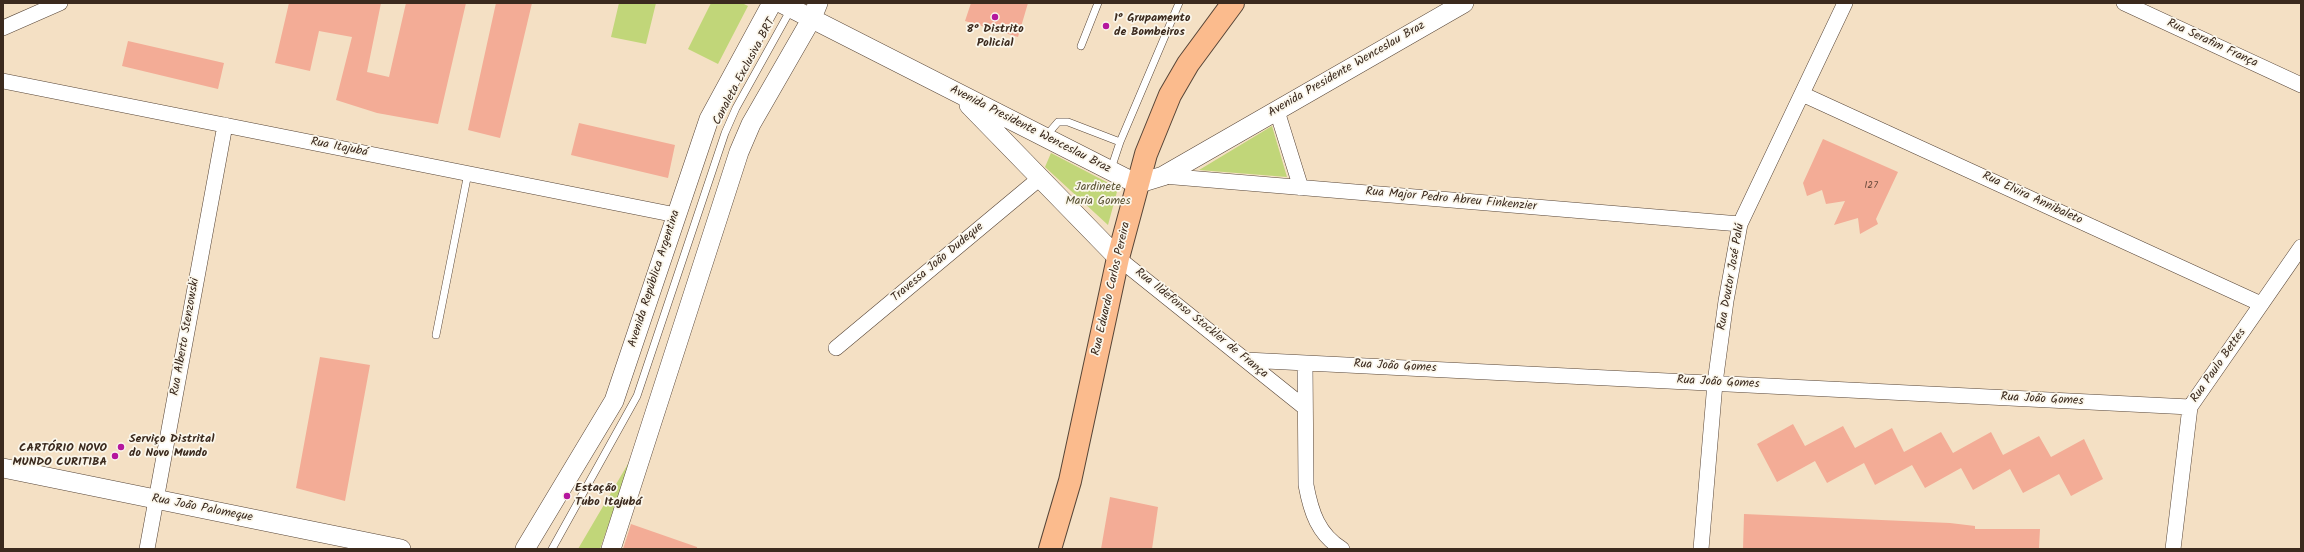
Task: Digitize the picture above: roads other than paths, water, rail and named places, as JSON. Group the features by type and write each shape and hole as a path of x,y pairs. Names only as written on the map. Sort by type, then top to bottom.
{"main road":[{"name":"Rua Eduardo Carlos Pereira","path":"1050,549 1070,481 1118,258 1148,148 1170,95 1207,36 1233,3"}],"street":[{"path":"3,28 60,3"},
{"name":"Avenida República Argentina","path":"525,549 614,401 709,120 772,3"},
{"name":"Avenida Presidente Wenceslau Braz","path":"789,5 815,11 959,94 1137,184 1162,176 1464,3"},
{"name":"Rua Doutor José Palú","path":"1701,549 1715,383 1726,301 1740,224 1845,3"},
{"name":"Rua Serafim França","path":"2124,3 2301,85"},
{"path":"611,549 739,152 751,124 815,11"},
{"name":"Rua Itajubá","path":"3,81 676,215"},
{"name":"Rua Ildefonso Stockler de França","path":"959,94 1118,258 1304,406"},
{"name":"Rua Elvira Annibaleto","path":"1802,94 2261,304"},
{"path":"1277,111 1301,188"},
{"name":"Rua Alberto Stenzowski","path":"147,549 225,125"},
{"name":"Rua Major Pedro Abreu Finkenzier","path":"1162,176 1740,224"},
{"name":"Travessa João Dudeque","path":"836,348 1040,178"},
{"name":"Rua Paulo Bettes","path":"2173,549 2190,407 2301,247"},
{"name":"Rua João Gomes","path":"1246,360 2190,407"},
{"path":"1305,363 1304,406 1306,485 1309,504 1315,521 1325,535 1342,549"},
{"name":"Rua João Palomeque","path":"3,468 401,549"}],"lane":[{"path":"1081,46 1098,3"},
{"path":"1111,171 1120,142 1179,3"},
{"name":"Canaleta Exclusiva BRT","path":"552,549 637,396 725,133 736,108 789,5"},
{"path":"1045,138 1058,122 1068,122 1120,142"},
{"path":"436,335 468,173"}],"place":[{"name":"8° Distrito Policial","path":"995,17"},
{"name":"1° Grupamento de Bombeiros","path":"1106,26"},
{"name":"Serviço Distrital do Novo Mundo","path":"121,447"},
{"name":"CARTÓRIO NOVO MUNDO CURITIBA","path":"115,456"},
{"name":"Estação Tubo Itajubá","path":"567,496"}],"park label":[{"name":"Jardinete Maria Gomes","path":"1098,195"}]}
